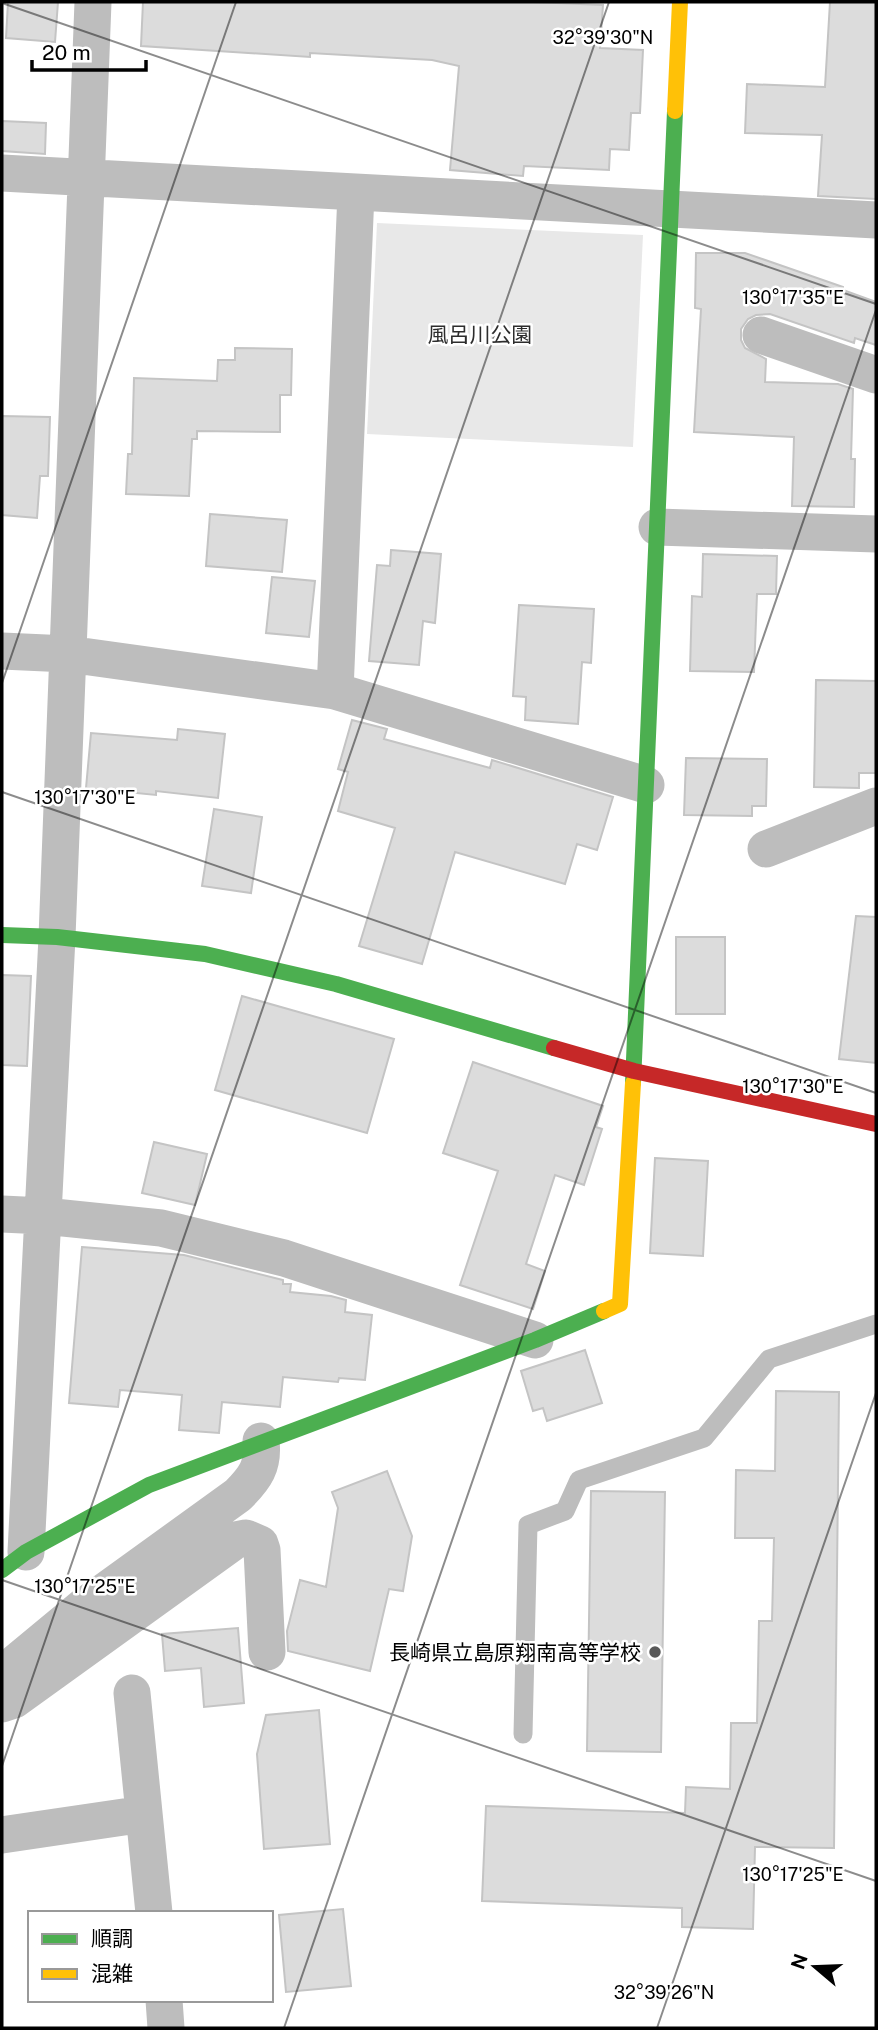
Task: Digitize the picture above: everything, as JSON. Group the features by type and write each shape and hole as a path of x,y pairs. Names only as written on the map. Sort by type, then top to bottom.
{"street":[{"path":"14,1561 44,1216 93,2"},
{"path":"14,1561 149,1485 535,1340 620,1304 634,1070 680,2"},
{"path":"2,173 876,220"},
{"path":"335,691 356,193"},
{"path":"761,335 876,375"},
{"path":"657,527 876,534"},
{"path":"2,651 68,654 335,691 646,785"},
{"path":"766,849 876,806"},
{"path":"2,935 57,937 205,954 337,984 634,1070 876,1124"},
{"path":"2,1214 161,1228 284,1258 535,1340"},
{"path":"2,1674 83,1608 238,1495 257,1475 263,1455 261,1441"},
{"path":"2,1704 14,1700 236,1540 246,1538 260,1544 262,1550 267,1652"},
{"path":"132,1693 154,1911"},
{"path":"2,1835 144,1814"},
{"path":"164,2002 166,2028"}],"lane":[{"path":"523,1734 528,1525 565,1511 579,1480 704,1438 769,1359 876,1325"}],"green space":[{"name":"風呂川公園","path":"377,223 643,235 633,447 367,434"}],"building":[{"path":"8,2 58,2 55,42 6,38"},
{"path":"143,2 534,2 603,5 600,48 643,50 640,113 631,113 629,150 610,149 609,170 524,166 523,176 450,170 459,66 432,60 310,53 310,57 141,46"},
{"path":"830,2 876,2 876,199 818,196 822,135 745,133 747,84 825,87"},
{"path":"2,121 46,123 45,154 2,151"},
{"path":"696,253 745,253 843,287 843,290 876,302 876,345 855,338 854,343 770,314 756,315 748,319 741,329 741,340 745,348 766,359 765,382 838,384 853,389 851,459 855,459 854,507 792,506 794,437 694,432 701,309 695,308"},
{"path":"235,348 292,349 291,395 280,395 280,432 197,431 197,439 192,439 189,496 126,494 128,454 132,454 134,378 217,381 218,360 235,360"},
{"path":"2,416 50,417 48,476 40,476 37,518 2,515"},
{"path":"210,514 287,520 282,572 206,566"},
{"path":"391,550 441,554 435,623 423,621 419,665 369,661 377,565 390,566"},
{"path":"703,554 777,556 776,594 757,594 754,672 690,671 692,596 702,597"},
{"path":"272,577 315,581 309,637 266,633"},
{"path":"519,605 594,609 591,663 582,662 578,724 525,720 526,697 513,696"},
{"path":"816,680 876,681 876,773 859,773 859,788 814,787"},
{"path":"352,720 387,729 384,739 490,768 492,760 613,797 597,850 577,844 565,884 455,852 422,964 359,946 395,828 338,811 348,772 338,769"},
{"path":"178,729 225,734 218,798 156,791 156,795 86,788 91,733 177,740"},
{"path":"686,758 767,759 766,806 752,806 752,816 684,815"},
{"path":"214,809 262,817 251,893 202,886"},
{"path":"856,916 876,917 876,1063 839,1059"},
{"path":"676,937 725,937 725,1014 676,1014"},
{"path":"2,975 31,976 27,1066 2,1065"},
{"path":"242,996 394,1039 367,1133 215,1090"},
{"path":"473,1062 603,1106 596,1127 602,1129 584,1185 555,1175 526,1264 545,1271 533,1309 460,1285 498,1171 443,1153"},
{"path":"154,1142 207,1154 195,1205 142,1193"},
{"path":"655,1158 708,1161 703,1256 650,1253"},
{"path":"82,1247 184,1255 283,1280 283,1284 291,1284 290,1292 346,1300 345,1312 372,1315 365,1380 339,1378 338,1382 283,1377 280,1407 222,1402 219,1433 179,1430 182,1395 120,1390 118,1407 69,1403"},
{"path":"585,1350 602,1403 547,1421 543,1408 533,1411 521,1371"},
{"path":"776,1391 839,1392 834,1848 755,1847 753,1929 682,1927 682,1908 482,1901 486,1806 685,1813 686,1787 730,1789 731,1723 757,1723 759,1621 772,1621 774,1538 735,1538 736,1470 775,1471"},
{"path":"387,1471 412,1536 403,1591 389,1589 370,1671 288,1651 287,1631 300,1580 326,1587 338,1508 332,1492"},
{"path":"591,1491 665,1492 661,1752 587,1751"},
{"path":"238,1628 244,1703 204,1707 201,1668 165,1671 162,1634"},
{"path":"319,1710 330,1844 264,1849 257,1754 266,1715"},
{"path":"343,1909 351,1986 286,1992 279,1915"}],"traffic: fast":[{"path":"633,1083 675,111"},
{"path":"2,935 57,937 205,954 336,984 554,1048"},
{"path":"2,1570 26,1552 149,1485 535,1340 604,1311"}],"traffic: slow":[{"path":"675,111 680,2"},
{"path":"604,1311 620,1304 633,1083"}],"traffic: jam":[{"path":"554,1048 634,1071 876,1124"}],"place":[{"name":"長崎県立島原翔南高等学校","path":"655,1652"}]}
